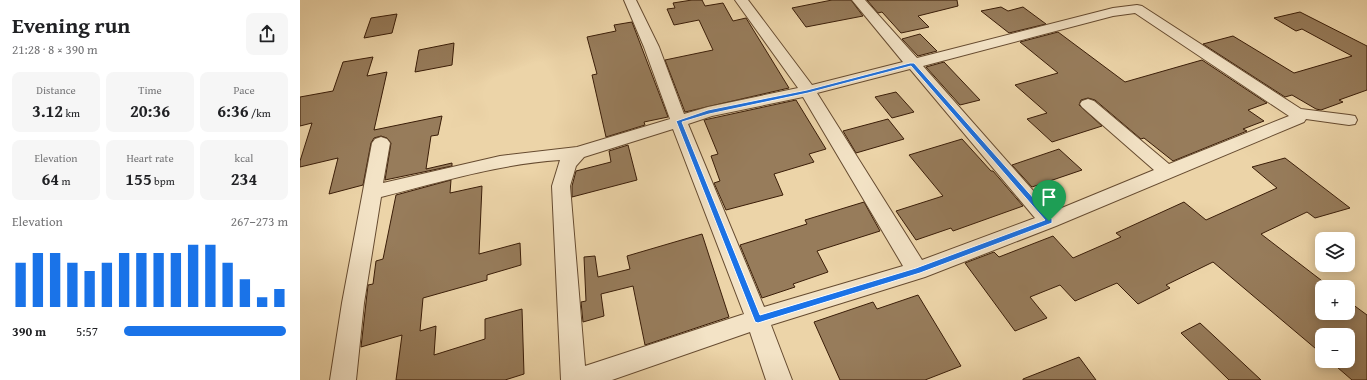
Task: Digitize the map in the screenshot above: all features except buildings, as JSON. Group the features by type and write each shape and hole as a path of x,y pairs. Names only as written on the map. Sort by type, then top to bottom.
{"street":[{"path":"631,0 642,22 678,121 758,319 779,380"},
{"path":"741,0 808,91 917,271"},
{"path":"858,0 1049,221"},
{"path":"372,192 494,163 578,153 708,112 808,91 1113,12 1137,9 1297,113 1349,120"},
{"path":"1088,104 1167,172"},
{"path":"578,380 758,319 917,271 1049,221 1298,118 1297,113"},
{"path":"343,380 353,303 381,143"},
{"path":"574,380 561,186 567,164 578,153"}],"route":[{"path":"912,64 1049,221 917,271 758,319 678,121 708,112 808,91 912,64"}]}
